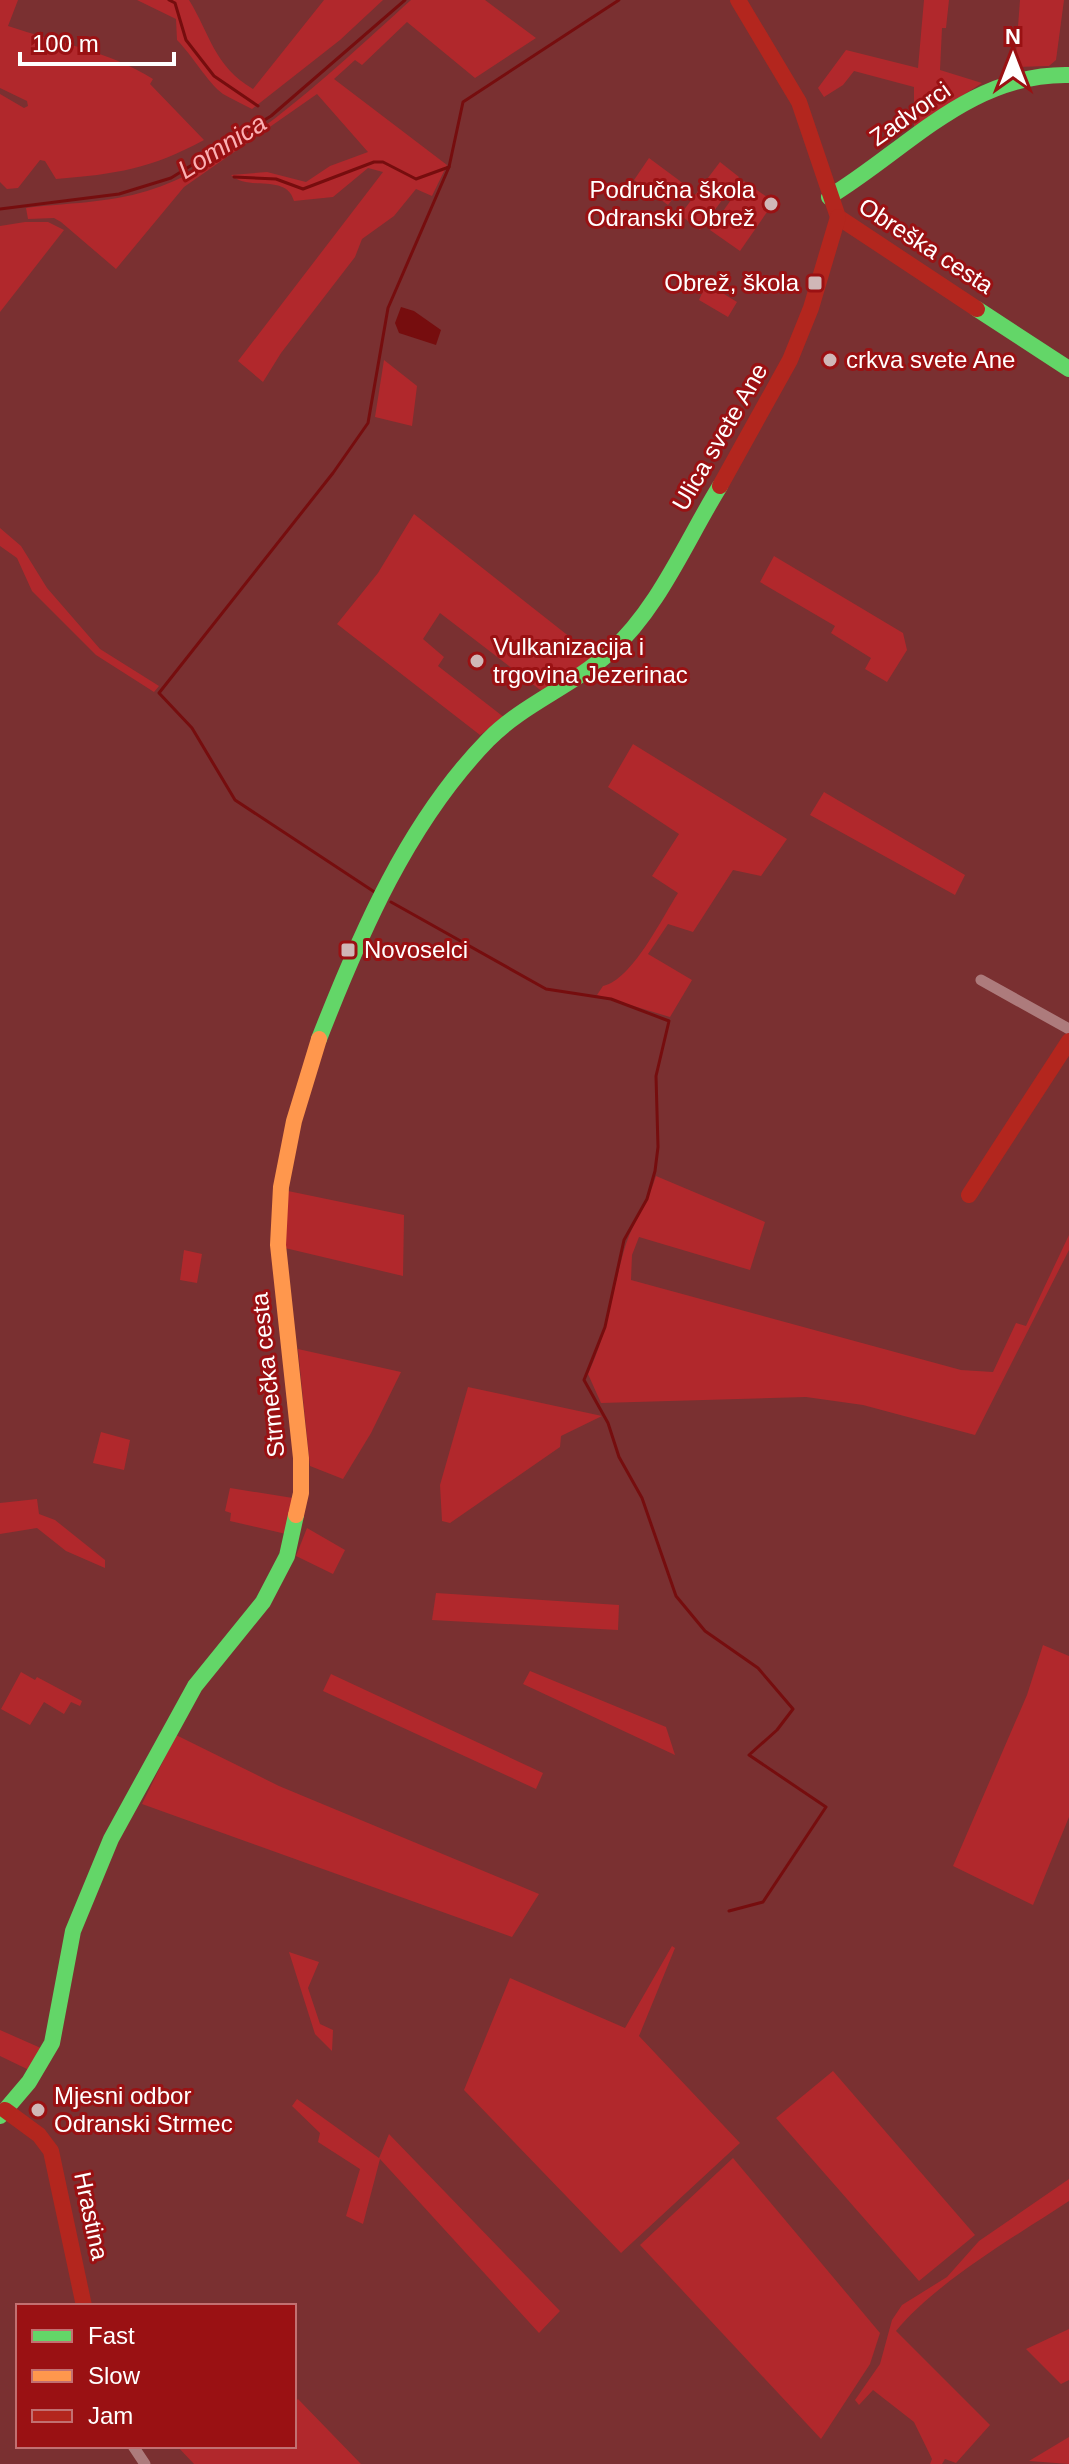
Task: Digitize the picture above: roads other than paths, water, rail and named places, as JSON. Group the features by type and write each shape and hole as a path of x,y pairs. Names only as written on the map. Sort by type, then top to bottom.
{"street":[{"name":"Obreška cesta","path":"738,0 799,102 838,217 1069,369"},
{"name":"Zadvorci","path":"829,197 997,85 1032,73 1069,75"},
{"name":"Ulica svete Ane","path":"603,659 651,603 777,389 808,314 838,217"},
{"name":"Strmečka cesta","path":"2,2113 36,2072 52,2043 59,2023 69,1945 111,1839 195,1686 263,1602 287,1556 297,1518 302,1477 278,1245 279,1208 302,1100 336,996 370,921 413,841 461,771 501,727 603,659"},
{"path":"981,980 1069,1029"},
{"path":"969,1195 993,1153 1069,1041"},
{"name":"Hrastina","path":"2,2113 39,2135 51,2151 84,2304"}],"waterway":[{"path":"169,0 175,3 186,40 214,76 258,106"},
{"name":"Lomnica","path":"0,209 119,194 171,178 271,116 405,0"},
{"path":"234,177 276,179 303,189 374,162 383,162 416,179 449,167 463,102 619,0"},
{"path":"376,893 235,800 192,728 159,693 333,473 368,423 388,308 449,167"},
{"path":"391,902 546,989 611,999 669,1021 656,1076 658,1147 655,1171 647,1199 624,1240 605,1327 584,1380 608,1423 619,1457 642,1498 676,1596 705,1631 758,1668 793,1709 777,1730 749,1755 826,1807 763,1902 729,1911"}],"place":[{"name":"Područna škola Odranski Obrež","path":"771,204"},
{"name":"Obrež, škola","path":"815,283"},
{"name":"crkva svete Ane","path":"830,360"},
{"name":"Vulkanizacija i trgovina Jezerinac","path":"477,661"},
{"name":"Novoselci","path":"348,950"},
{"name":"Mjesni odbor Odranski Strmec","path":"38,2110"}]}
